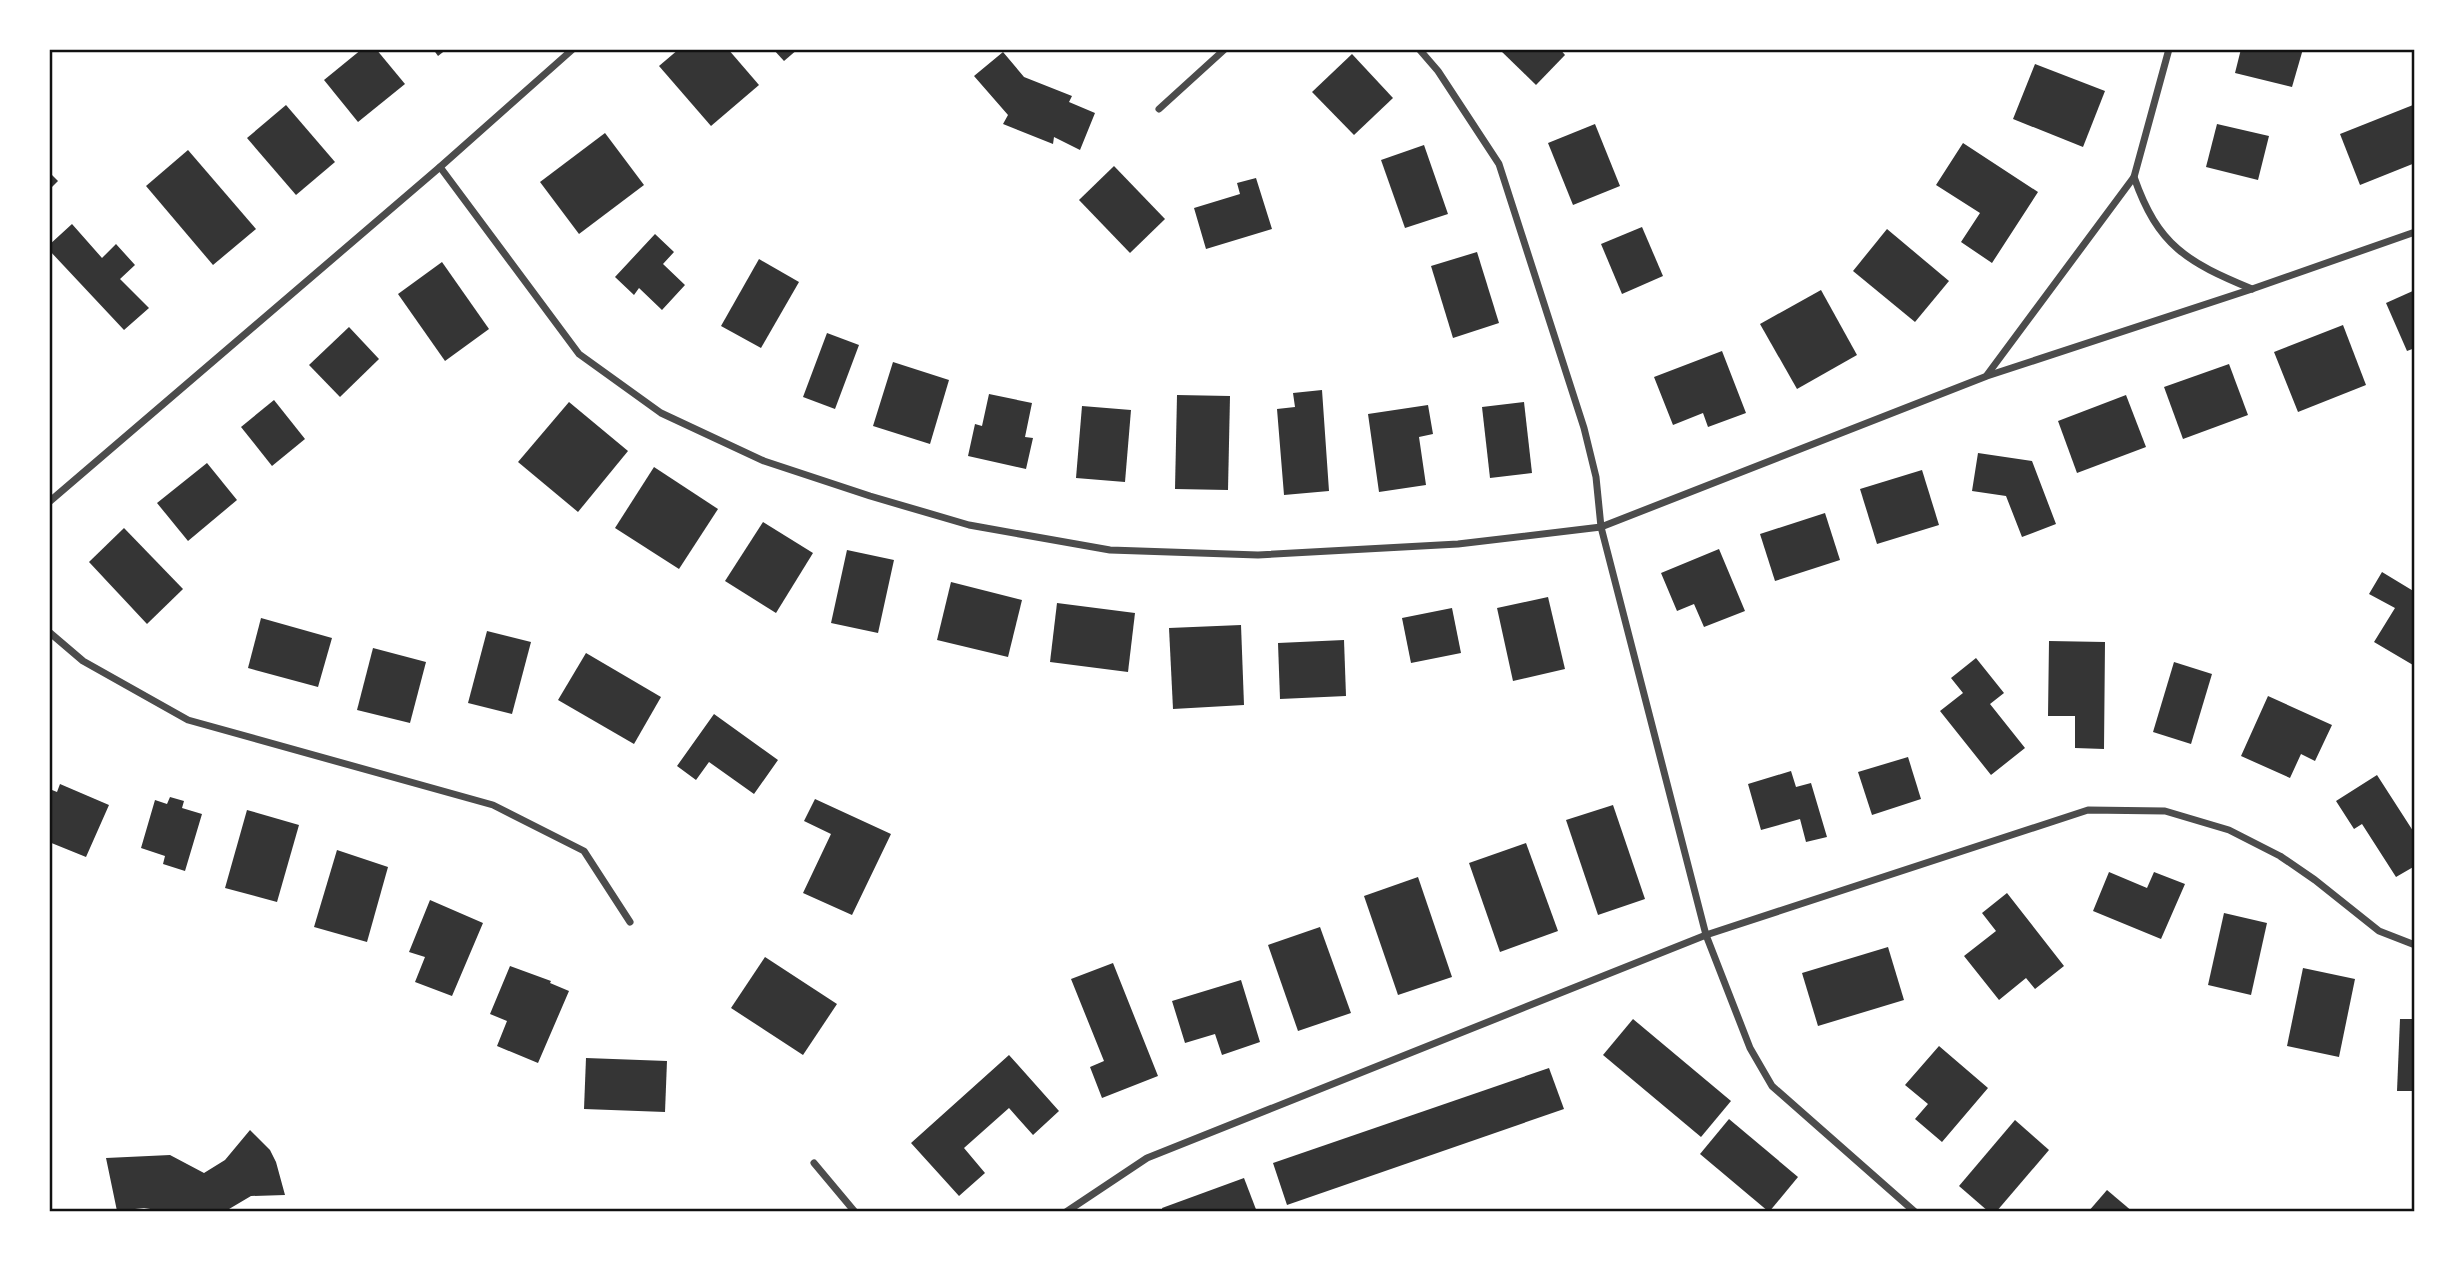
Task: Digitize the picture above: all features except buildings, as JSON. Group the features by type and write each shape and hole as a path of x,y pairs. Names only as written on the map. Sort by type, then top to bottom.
{"street":[{"path":"49,502 440,167 573,49"},
{"path":"1159,109 1225,49"},
{"path":"1419,49 1438,71 1499,164 1584,428 1595,477 1601,527 1706,935 1750,1048 1772,1086 1915,1212"},
{"path":"1987,376 2134,177 2169,49"},
{"path":"440,167 579,354 662,413 764,461 969,525 1110,550 1258,555 1458,544 1601,527 1987,376 2415,232"},
{"path":"2134,177 2152,220 2167,240 2188,258 2208,270 2252,289"},
{"path":"49,632 83,661 188,720 493,805 584,851 629,922"},
{"path":"1066,1212 1147,1158 1706,935 2088,810 2165,811 2229,830 2280,856 2315,880 2378,931 2415,945"},
{"path":"814,1163 855,1212"}]}
